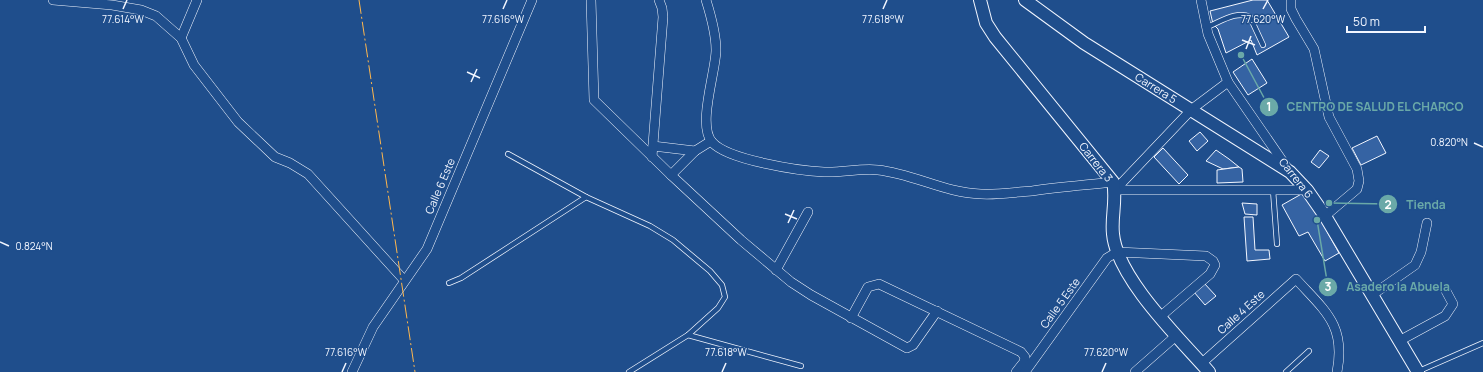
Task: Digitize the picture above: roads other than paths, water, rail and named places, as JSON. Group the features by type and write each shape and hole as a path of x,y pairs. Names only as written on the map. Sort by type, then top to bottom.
{"street":[{"path":"53,0 112,5 141,10 156,16 182,38 194,65 238,122 275,157 290,163 308,174 404,280"},
{"path":"182,38 197,0"},
{"name":"Calle 6 Este","path":"352,372 373,327 404,280 427,249 532,0"},
{"path":"591,0 594,100 670,175 776,270 811,295 907,348 913,345 937,311"},
{"path":"652,156 663,17 659,0"},
{"path":"706,0 712,19 716,50 706,113 711,142 723,150 758,161 824,172 878,170 917,179 952,191 981,194 1008,194 1114,186 1307,190"},
{"name":"Carrera 3","path":"980,0 986,23 995,37 1114,186 1113,234 1117,252 1123,266 1137,288 1206,368"},
{"name":"Carrera 5","path":"1025,0 1084,43 1192,109 1290,172"},
{"name":"Carrera 6","path":"1200,0 1208,34 1228,82 1290,172 1307,190 1325,216 1418,372"},
{"path":"1291,0 1291,9 1314,49 1329,117 1356,169 1360,181 1357,188 1325,216"},
{"path":"1114,186 1192,109 1228,82"},
{"path":"670,175 695,151 711,142"},
{"path":"653,146 695,151"},
{"path":"776,270 808,212"},
{"path":"1372,295 1415,265 1421,252 1427,223"},
{"path":"1117,252 1206,256 1213,261 1215,265 1210,274 1161,316"},
{"name":"Calle 5 Este","path":"1025,372 1107,258 1117,252"},
{"name":"Calle 4 Este","path":"1206,368 1296,279 1329,316 1336,327 1339,340 1336,372"},
{"path":"851,318 868,287 873,284 879,284 1021,352 1025,357 1024,362 1016,372"},
{"path":"1399,341 1445,316 1453,304 1446,291"},
{"path":"1135,372 1177,335"}],"lane":[{"path":"1206,27 1237,15 1247,16 1250,17 1263,45"},
{"path":"508,154 586,197 650,226 673,240 710,271 722,285 725,297 718,308 688,335 629,372"},
{"path":"1273,190 1277,244"},
{"path":"449,283 461,278 586,197"},
{"path":"688,335 802,366"},
{"path":"1418,372 1483,343"},
{"path":"1286,372 1309,351"}],"place":[{"name":"CENTRO DE SALUD EL CHARCO","path":"1241,55"},
{"name":"Tienda","path":"1329,203"},
{"name":"Asadero la Abuela","path":"1317,220"}]}
